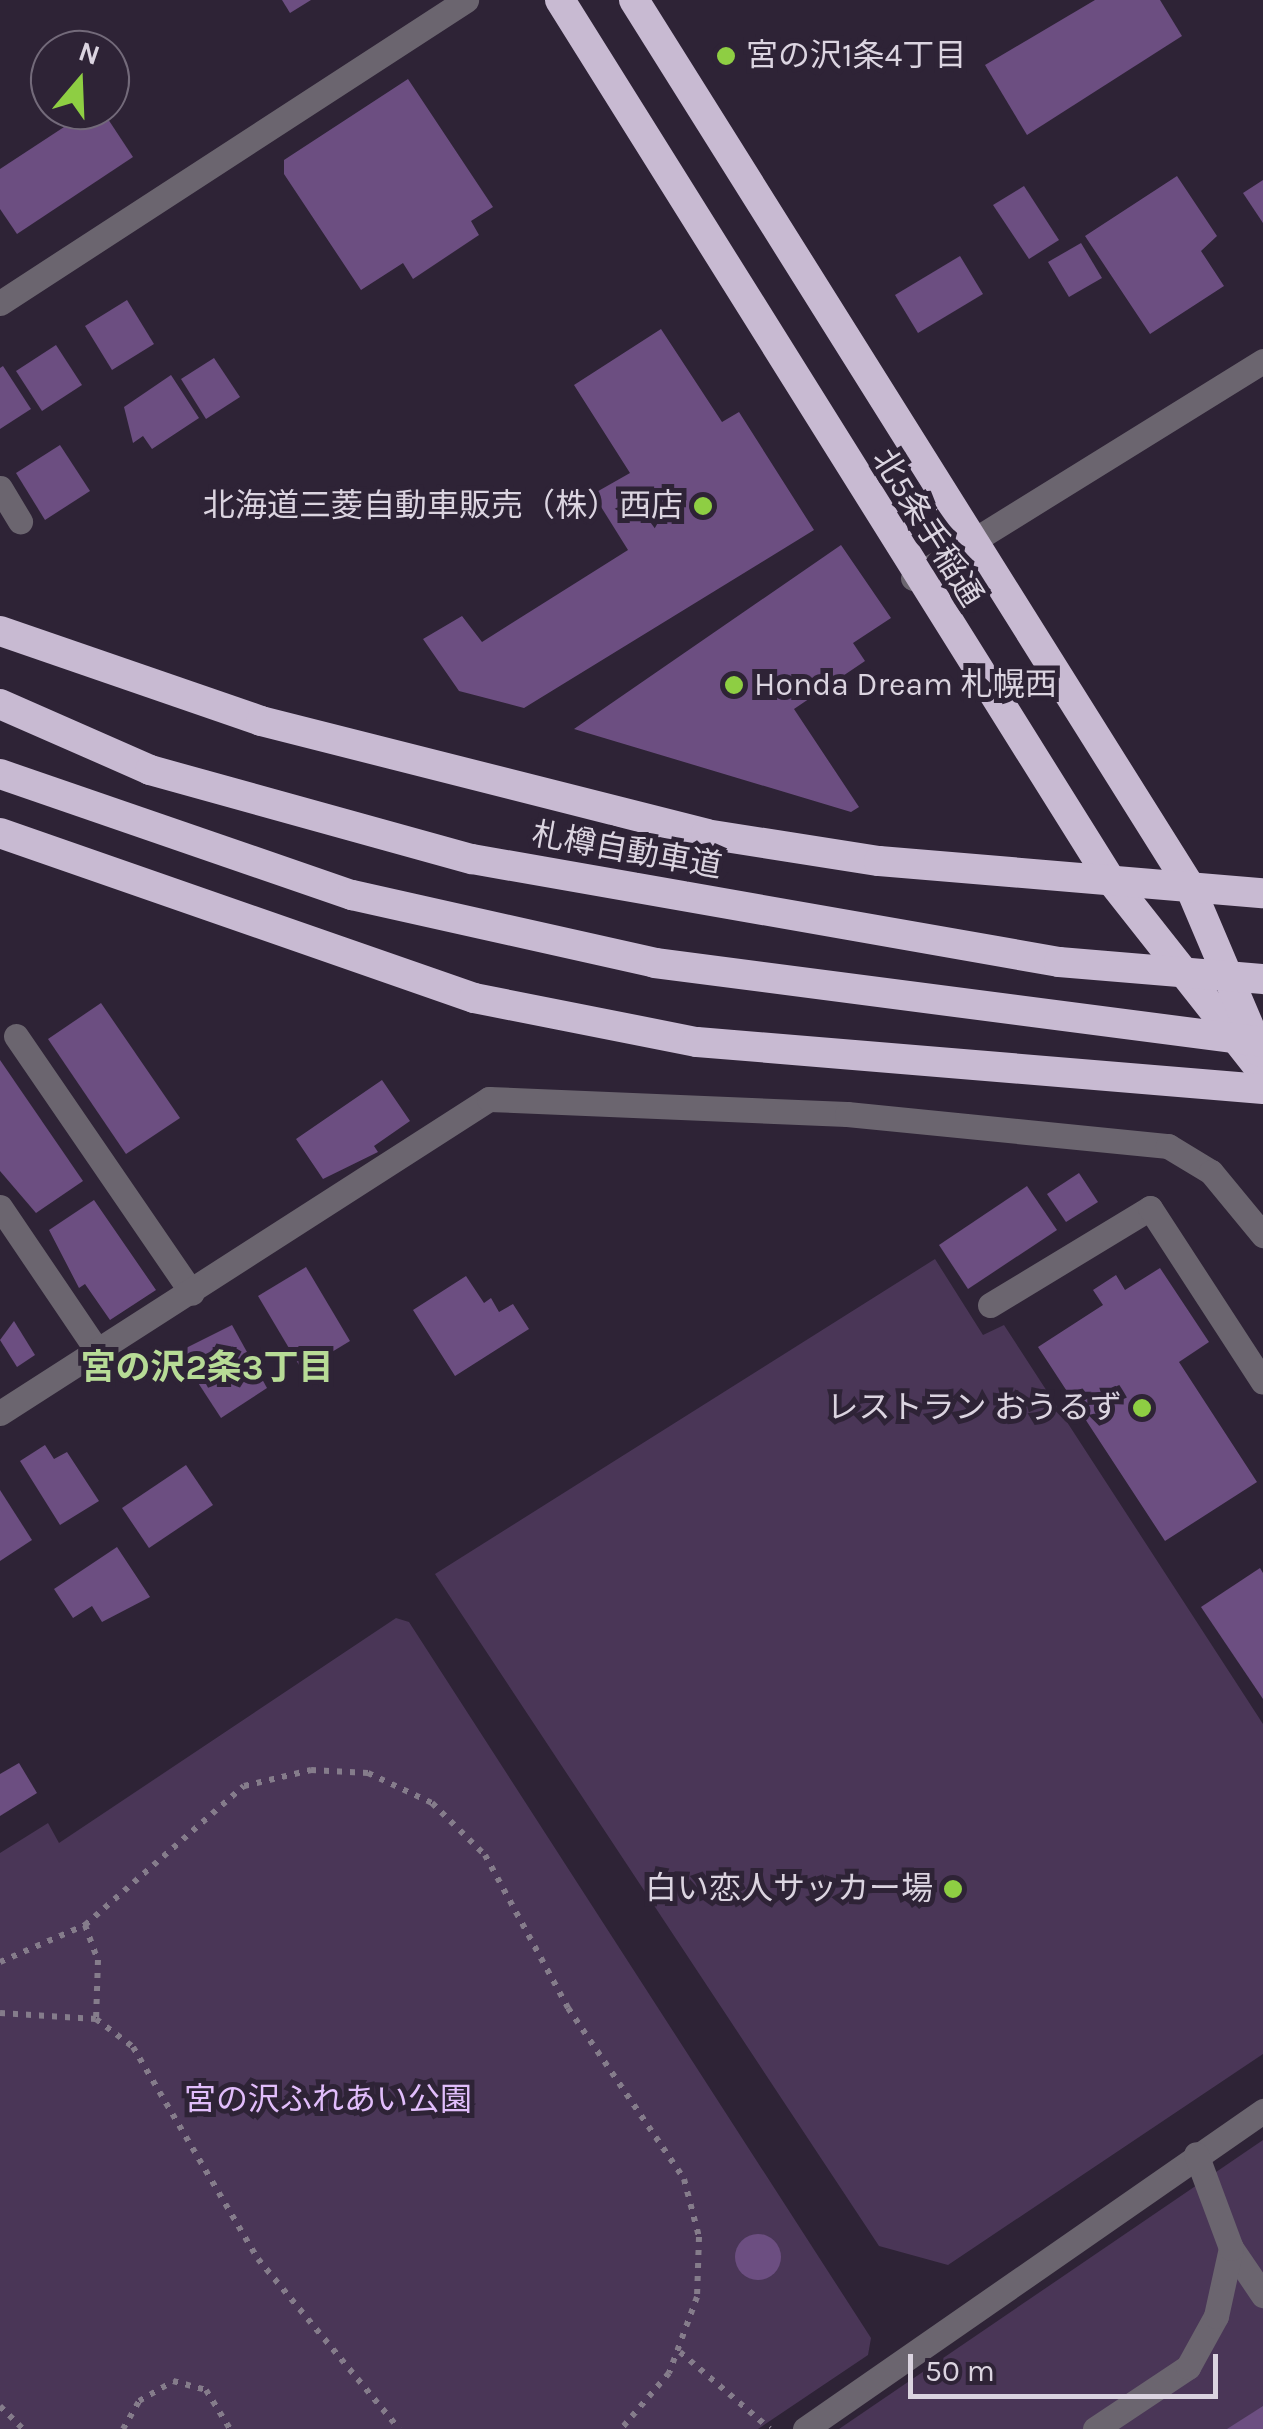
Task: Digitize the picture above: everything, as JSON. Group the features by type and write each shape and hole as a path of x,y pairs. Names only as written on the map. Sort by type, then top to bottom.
{"highway":[{"name":"北5条手稲通","path":"560,0 914,578 1110,879 1263,1073"},
{"name":"北5条手稲通","path":"634,0 967,541 1189,885 1263,1060"},
{"path":"0,630 262,721 706,834 879,861 1263,893"},
{"name":"札樽自動車道","path":"0,704 150,770 472,859 1059,962 1263,979"},
{"path":"0,774 352,895 655,963 1263,1042"},
{"path":"0,833 358,964 494,1002 697,1042 1263,1089"}],"street":[{"path":"0,302 466,0"},
{"path":"914,578 967,541 1263,360"},
{"path":"0,488 20,520"},
{"path":"16,1036 192,1293"},
{"path":"0,1412 192,1293 489,1099 847,1114 1168,1146 1210,1172 1263,1235"},
{"path":"0,1207 98,1352"},
{"path":"990,1305 1150,1208 1263,1382"},
{"path":"805,2429 1263,2111"},
{"path":"1196,2154 1231,2248 1263,2295"},
{"path":"1095,2429 1188,2367 1216,2316 1231,2248"}],"path":[{"path":"0,1962 85,1925 244,1786 311,1770 368,1774 432,1803 485,1855 568,2008 684,2179 699,2238 696,2297 680,2352 621,2429"},
{"path":"85,1925 98,1960 96,2019"},
{"path":"0,2013 96,2019 133,2047 258,2259 399,2429"},
{"path":"680,2352 770,2429"},
{"path":"123,2429 139,2401 172,2380 206,2390 230,2429"},
{"path":"0,2406 23,2429"}],"green space":[{"name":"白い恋人サッカー場","path":"935,1259 983,1335 1004,1325 1263,1724 1263,2054 948,2265 879,2246 435,1574"},
{"name":"宮の沢ふれあい公園","path":"396,1618 409,1622 871,2338 868,2355 758,2429 0,2429 0,1853 48,1823 59,1843"},
{"path":"1263,2140 1263,2429 839,2429"}],"building":[{"path":"282,0 311,0 290,13"},
{"path":"1095,0 1160,0 1182,36 1027,135 985,65"},
{"path":"408,79 493,207 471,221 479,235 413,279 403,263 361,290 284,174 284,160"},
{"path":"59,130 115,130 133,157 17,234 0,209 0,169"},
{"path":"1177,176 1217,236 1201,251 1224,286 1150,334 1085,236"},
{"path":"1263,180 1263,223 1243,193"},
{"path":"1024,186 1059,240 1029,259 993,205"},
{"path":"1081,243 1102,278 1069,297 1048,262"},
{"path":"960,256 983,294 918,333 895,295"},
{"path":"127,300 154,344 112,370 85,326"},
{"path":"661,329 722,422 739,412 814,530 524,708 459,691 423,639 462,616 482,642 628,550 593,494 630,473 574,385"},
{"path":"56,345 82,385 42,411 16,371"},
{"path":"214,358 240,397 206,419 181,379"},
{"path":"3,366 31,409 0,429 0,368"},
{"path":"171,375 199,418 152,449 143,436 133,443 124,407"},
{"path":"60,445 90,491 45,520 16,473"},
{"name":"Honda Dream 札幌西","path":"841,545 891,618 853,643 865,661 794,709 859,807 851,812 574,729"},
{"path":"101,1003 180,1118 126,1154 48,1039"},
{"path":"0,1060 83,1181 36,1213 0,1171"},
{"path":"382,1080 410,1121 374,1146 378,1152 323,1179 296,1139"},
{"path":"1079,1173 1098,1202 1066,1222 1047,1194"},
{"path":"1027,1186 1057,1230 968,1289 939,1245"},
{"path":"94,1200 156,1290 110,1320 85,1284 79,1288 49,1230"},
{"path":"306,1267 350,1341 302,1370 258,1296"},
{"path":"1160,1268 1209,1342 1179,1362 1257,1482 1165,1541 1038,1347 1103,1305 1093,1290 1116,1275 1125,1290"},
{"path":"466,1276 484,1303 491,1298 499,1312 513,1304 529,1329 455,1376 413,1310"},
{"path":"14,1321 35,1355 17,1367 0,1340"},
{"path":"232,1325 267,1388 221,1418 178,1352"},
{"path":"45,1445 54,1459 67,1452 99,1501 60,1525 20,1461"},
{"path":"186,1465 213,1505 149,1548 122,1508"},
{"path":"0,1490 32,1540 0,1561"},
{"path":"117,1547 150,1597 102,1622 92,1606 73,1618 54,1589"},
{"path":"1260,1568 1263,1573 1263,1699 1201,1607"},
{"path":"19,1763 37,1793 0,1816 0,1774"},
{"path":"758,2234 774,2241 781,2257 774,2273 758,2280 742,2273 735,2257 742,2241"},
{"path":"1263,2406 1263,2429 1227,2429"}],"place":[{"name":"宮の沢1条4丁目","path":"726,56"},
{"name":"北海道三菱自動車販売（株）西店","path":"703,506"},
{"name":"Honda Dream 札幌西","path":"734,685"},
{"name":"レストラン おうるず","path":"1142,1408"},
{"name":"白い恋人サッカー場","path":"953,1889"}],"district":[{"name":"宮の沢2条3丁目","path":"207,1368"}]}
